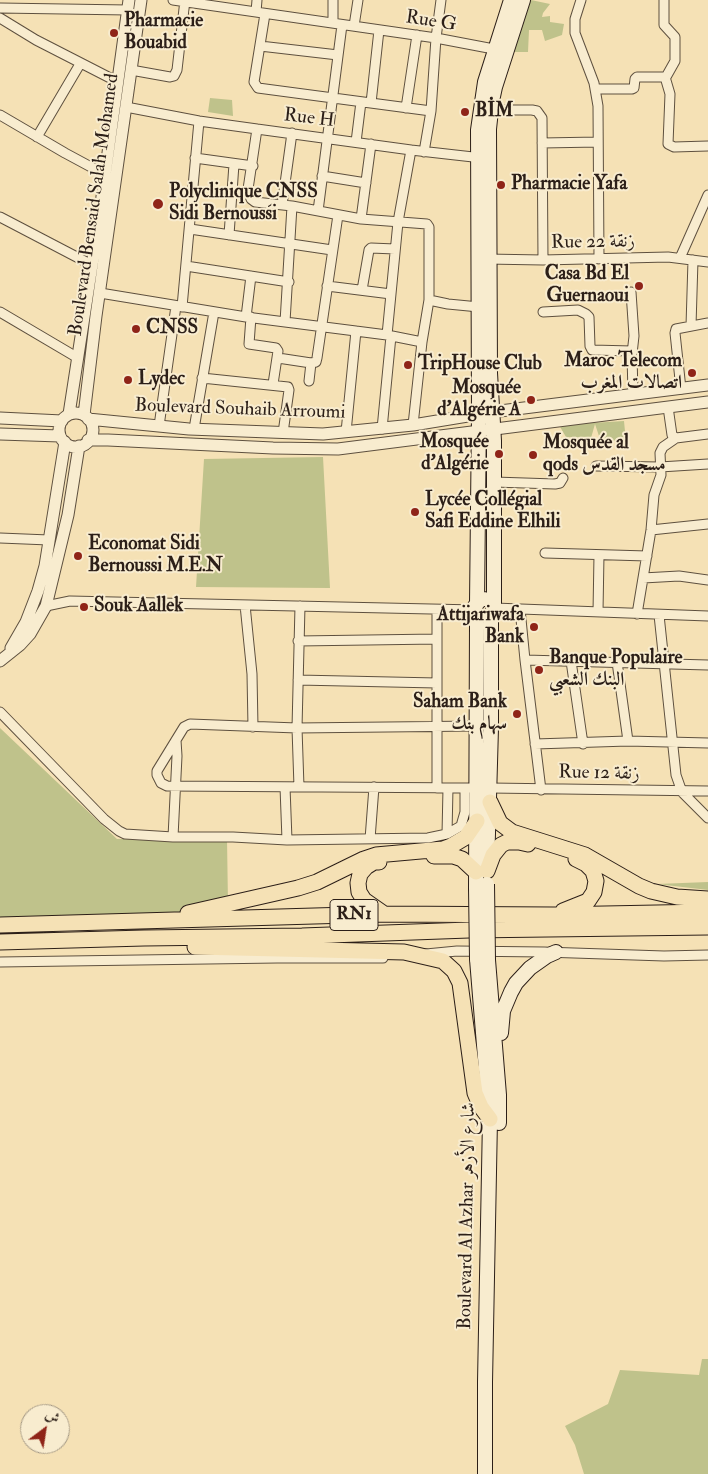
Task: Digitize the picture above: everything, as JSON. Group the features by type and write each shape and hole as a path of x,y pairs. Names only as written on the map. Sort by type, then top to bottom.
{"highway":[{"path":"480,791 500,823 512,832 585,856 651,891 677,897 708,899"},
{"path":"43,924 189,913 298,888 326,878 376,855 443,849 466,837 483,821"},
{"path":"384,914 364,900 359,892 360,874 374,862 444,855 462,859 482,879 496,849 507,842 519,842 586,864 593,872 596,882 594,892 588,901 553,915"},
{"name":"RN1","path":"0,925 384,914 553,915 708,912"},
{"name":"RN1","path":"0,942 302,936 469,930 708,927"},
{"path":"144,938 166,943 202,947 393,951 442,961 450,967 460,983 475,1093 481,1107 490,1119"}],"main road":[{"path":"483,158 500,50 511,0"},
{"path":"480,791 485,609 479,431 486,413 490,372 484,259 483,158 480,106 485,82 523,0"},
{"path":"483,959 483,821 477,726 494,482 493,429 486,413 478,307 484,259"},
{"path":"498,1144 503,1110 501,1032 503,1011 510,992 522,975 538,962 556,952"},
{"name":"Boulevard Al Azhar شارع الأزهر","path":"483,959 490,1119 485,1343 485,1474"},
{"name":"Boulevard Al Azhar شارع الأزهر","path":"483,959 499,1095 494,1474"}],"street":[{"path":"47,10 48,0"},
{"name":"Boulevard Bensaid Salah Mohamed","path":"86,417 100,293 141,0"},
{"name":"Rue G","path":"173,0 219,4 260,13 436,38 500,50"},
{"path":"257,0 260,13 260,46 254,82 256,86 431,112"},
{"path":"318,211 338,55 337,24 333,0"},
{"path":"354,26 358,0"},
{"path":"424,152 431,112 436,38 441,0"},
{"path":"581,0 575,19 575,33 596,89 598,106 599,259"},
{"path":"664,0 664,25 674,37 675,61 666,77 670,94 668,144 674,147 708,146"},
{"path":"131,70 170,77 174,76 177,70 185,1"},
{"path":"0,8 47,10 128,5"},
{"name":"Boulevard Bensaid Salah Mohamed","path":"65,418 78,358 128,5"},
{"path":"0,18 80,64 118,82"},
{"path":"371,103 379,30"},
{"path":"406,108 416,35"},
{"path":"260,46 338,55"},
{"path":"37,137 80,64"},
{"path":"596,89 632,89 637,77 666,77"},
{"path":"356,142 360,102"},
{"name":"Rue H","path":"126,107 257,129 424,152 483,158"},
{"path":"491,110 532,110 538,111 542,118 543,260"},
{"path":"0,115 104,174"},
{"path":"159,426 186,266 199,120"},
{"path":"257,129 253,166 248,189 250,199 255,202 292,206 361,219 424,223 429,227 429,300 422,342 413,425"},
{"path":"282,205 292,133"},
{"path":"542,143 598,142"},
{"path":"361,219 371,144"},
{"path":"382,429 390,294 398,222 411,150"},
{"path":"195,158 253,166"},
{"path":"229,235 234,164"},
{"path":"322,176 366,183"},
{"path":"680,258 707,199"},
{"path":"285,322 292,206"},
{"path":"278,358 316,362 338,215"},
{"path":"0,217 92,265"},
{"path":"190,229 332,250"},
{"path":"362,290 369,250 371,248 395,249"},
{"name":"Rue 22 زنقة","path":"484,259 680,258 708,262"},
{"path":"691,326 693,260"},
{"path":"186,266 288,282"},
{"path":"251,276 248,344 276,348 278,350 273,384"},
{"path":"327,286 390,294"},
{"path":"631,292 634,336 632,351 634,395"},
{"path":"100,293 214,312 422,342"},
{"path":"429,300 478,307"},
{"path":"543,312 578,310 589,317 590,346 592,350 632,351"},
{"path":"0,312 78,358"},
{"path":"194,429 214,312"},
{"path":"682,389 676,329 708,323"},
{"path":"346,432 356,331"},
{"path":"309,381 312,363"},
{"path":"202,378 288,386 283,433"},
{"name":"Boulevard Souhaib Arroumi","path":"86,417 194,429 283,433 346,432 413,425 486,413 708,385"},
{"name":"Boulevard Souhaib Arroumi","path":"83,443 328,449 708,402"},
{"path":"668,407 672,435 676,438"},
{"path":"0,418 65,418 76,413 86,417 92,430 83,443 46,606 30,634 4,658"},
{"path":"4,658 26,622 45,566 63,439 59,428 65,418"},
{"path":"0,434 63,439 70,445 83,443"},
{"path":"637,614 652,530 654,494 661,475 660,453 663,447 676,438 708,434"},
{"path":"596,466 660,468 708,464"},
{"path":"494,482 555,484 560,483 563,478"},
{"path":"652,530 708,524"},
{"path":"0,538 49,540"},
{"path":"546,553 647,556"},
{"path":"598,612 599,555"},
{"path":"643,578 679,576 708,580"},
{"path":"38,591 70,601"},
{"path":"34,603 46,606 70,601 437,610 520,609 708,616"},
{"path":"245,605 252,674 253,726"},
{"path":"299,787 297,728 300,606"},
{"path":"520,609 541,790"},
{"path":"437,610 437,788"},
{"path":"659,615 676,775 682,792 708,818"},
{"path":"298,641 437,639"},
{"path":"525,660 708,665"},
{"path":"571,661 584,744"},
{"path":"618,662 628,741"},
{"path":"298,680 437,684"},
{"path":"0,712 104,819 125,834 286,840 428,838 447,834 463,824 465,812 480,791"},
{"path":"175,786 167,786 160,783 157,771 184,727 190,724 297,728 477,726"},
{"path":"173,837 176,740"},
{"path":"535,744 584,744 628,741 708,743"},
{"name":"Rue 12 زنقة","path":"175,786 448,788 480,791 708,791"},
{"path":"285,787 286,840"},
{"path":"370,839 374,787"},
{"path":"447,834 448,788"},
{"path":"0,962 277,958 374,959 457,951 664,956 708,955"}],"green space":[{"path":"531,0 550,4 542,17 550,16 550,22 564,24 562,35 545,41 542,30 529,30 528,52 514,52"},
{"path":"210,98 232,100 233,116 208,112"},
{"path":"624,421 626,442 600,439 595,424 591,438 566,437 559,425"},
{"path":"323,457 330,588 196,587 204,459"},
{"path":"0,728 117,839 227,839 228,904 189,913 0,925"},
{"path":"708,882 708,890 657,884"},
{"path":"702,1359 708,1359 708,1474 584,1474 575,1445 565,1426 608,1404 620,1370 699,1375"}],"place":[{"name":"Pharmacie Bouabid","path":"114,33"},
{"name":"BİM","path":"465,112"},
{"name":"Pharmacie Yafa","path":"501,185"},
{"name":"Polyclinique ِCNSS Sidi Bernoussi","path":"158,204"},
{"name":"Casa Bd El Guernaoui","path":"639,286"},
{"name":"CNSS","path":"136,329"},
{"name":"TripHouse Club","path":"408,365"},
{"name":"Maroc Telecom اتصالات المغرب","path":"692,373"},
{"name":"Lydec","path":"128,380"},
{"name":"Mosquée d'Algérie A","path":"531,400"},
{"name":"Mosquée d'Algérie","path":"499,454"},
{"name":"Mosquée al qods مسجد القدس","path":"533,455"},
{"name":"Lycée Collégial Safi Eddine Elhili","path":"415,512"},
{"name":"Economat Sidi Bernoussi M.E.N","path":"78,556"},
{"name":"Souk Aallek","path":"84,607"},
{"name":"Attijariwafa Bank","path":"534,627"},
{"name":"Banque Populaire البنك الشعبي","path":"539,670"},
{"name":"Saham Bank سهام بنك","path":"517,714"}]}
